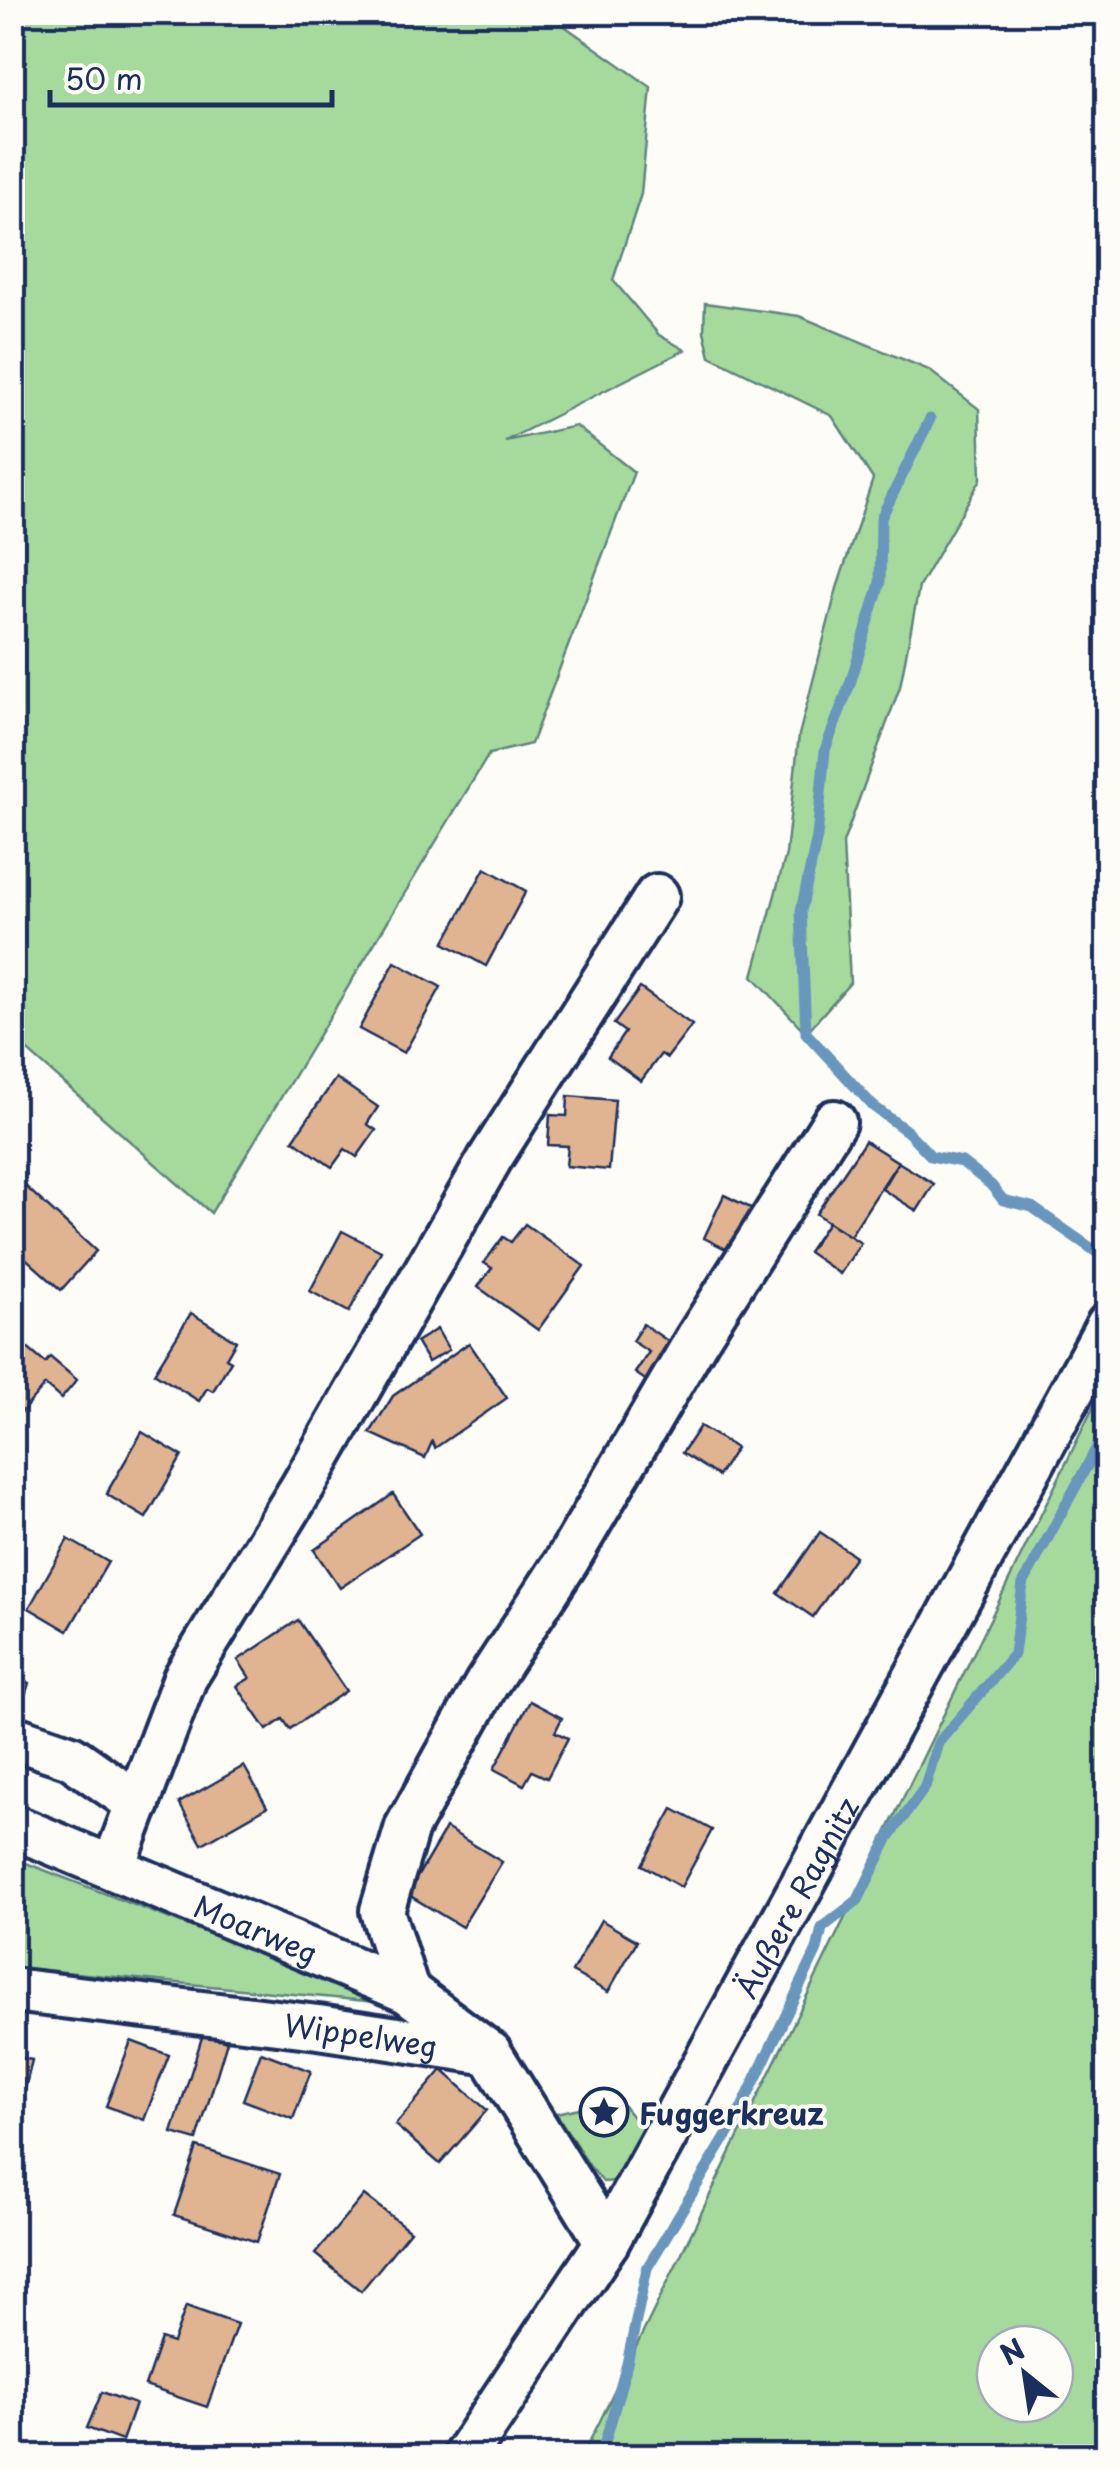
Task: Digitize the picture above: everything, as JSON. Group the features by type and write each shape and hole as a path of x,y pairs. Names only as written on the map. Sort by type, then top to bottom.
{"street":[{"path":"113,1868 185,1678 302,1486 492,1157 658,896"},
{"path":"407,1990 382,1911 407,1826 487,1683 568,1560 698,1339 834,1122"},
{"name":"Äußere Ragnitz","path":"464,2456 607,2242 1108,1324"},
{"path":"12,1736 71,1757 138,1804"},
{"name":"Moarweg","path":"12,1826 407,1990 490,2054"},
{"name":"Wippelweg","path":"12,1990 318,2026 490,2054"},
{"path":"490,2054 607,2242"}],"green space":[{"path":"13,12 546,13 651,87 641,194 613,280 659,335 685,350 505,441 576,426 634,472 531,744 489,754 211,1213 13,1038"},
{"path":"705,303 799,316 929,370 979,409 981,479 919,587 900,687 843,843 850,983 806,1033 753,976 786,854 799,735 837,588 873,479 832,416 710,356 704,331"},
{"path":"1107,1379 1107,2456 582,2456 600,2421"},
{"path":"13,1858 387,2003 13,1967"},
{"path":"593,2105 624,2106 643,2130 615,2181 603,2182 556,2113"}],"building":[{"path":"485,868 526,891 486,966 444,943"},
{"path":"395,962 441,987 404,1053 359,1029"},
{"path":"640,988 692,1025 667,1058 661,1054 641,1081 608,1057 625,1032 614,1024"},
{"path":"336,1078 378,1107 367,1124 376,1130 357,1157 345,1149 332,1167 293,1140"},
{"path":"568,1096 615,1100 609,1170 566,1166 568,1146 548,1145 550,1115 567,1116"},
{"path":"865,1141 898,1162 850,1236 816,1214"},
{"path":"898,1162 934,1184 917,1211 882,1189"},
{"path":"12,1174 96,1251 61,1290 12,1246"},
{"path":"724,1195 755,1210 734,1253 704,1238"},
{"path":"828,1222 861,1243 840,1274 808,1252"},
{"path":"525,1224 584,1266 538,1330 478,1287 492,1268 484,1263 503,1237 511,1242"},
{"path":"342,1231 381,1251 349,1312 310,1291"},
{"path":"191,1313 236,1341 226,1358 231,1361 213,1391 207,1388 199,1401 154,1373"},
{"path":"643,1324 678,1348 653,1385 635,1373 649,1352 632,1341"},
{"path":"437,1329 449,1350 428,1362 416,1342"},
{"path":"12,1335 45,1363 50,1357 77,1380 61,1399 45,1385 12,1423"},
{"path":"469,1343 507,1398 435,1448 432,1442 425,1458 370,1433 393,1396"},
{"path":"700,1426 736,1448 718,1476 682,1453"},
{"path":"142,1432 182,1456 146,1518 106,1494"},
{"path":"393,1494 420,1534 340,1588 314,1550"},
{"path":"820,1532 855,1556 813,1617 778,1593"},
{"path":"68,1539 108,1562 68,1631 29,1608"},
{"path":"298,1620 346,1691 290,1729 283,1719 267,1730 237,1686 250,1678 238,1660"},
{"path":"12,1678 29,1683 17,1720 12,1719"},
{"path":"530,1701 562,1718 555,1732 568,1738 547,1778 532,1771 524,1785 494,1769"},
{"path":"244,1766 267,1807 202,1844 179,1803"},
{"path":"673,1809 712,1830 681,1887 642,1865"},
{"path":"446,1828 502,1862 462,1927 407,1894"},
{"path":"601,1920 637,1941 608,1992 572,1972"},
{"path":"203,2034 227,2041 197,2140 172,2133"},
{"path":"131,2041 169,2055 144,2120 106,2106"},
{"path":"261,2052 311,2071 293,2119 243,2100"},
{"path":"12,2056 32,2060 21,2106 12,2104"},
{"path":"442,2070 487,2110 440,2164 395,2125"},
{"path":"197,2147 280,2174 257,2242 174,2215"},
{"path":"364,2195 410,2231 361,2291 315,2254"},
{"path":"186,2306 237,2324 207,2407 145,2386 161,2339 173,2343"},
{"path":"102,2392 135,2404 122,2441 87,2428"}],"waterway":[{"path":"930,419 881,518 880,583 850,684 825,750 817,837 801,911 806,1033 873,1106 908,1132 931,1156 962,1162 1003,1200 1032,1207 1108,1260"},
{"path":"601,2456 627,2364 647,2268 735,2122 817,1950 822,1928 858,1900 889,1837 925,1787 938,1743 1014,1654 1023,1584 1108,1427"}],"place":[{"name":"Fuggerkreuz","path":"604,2112"}]}
